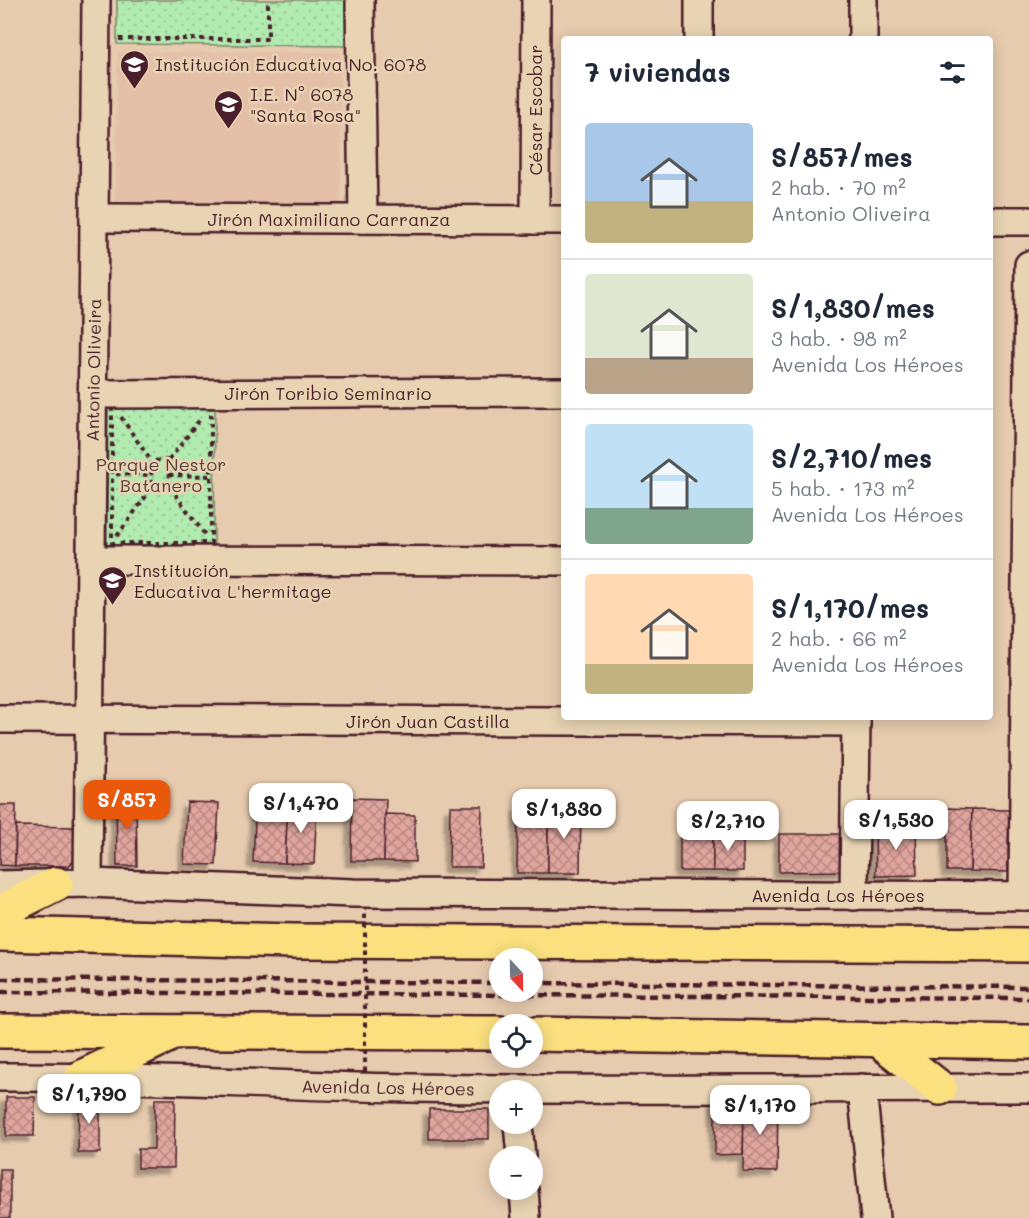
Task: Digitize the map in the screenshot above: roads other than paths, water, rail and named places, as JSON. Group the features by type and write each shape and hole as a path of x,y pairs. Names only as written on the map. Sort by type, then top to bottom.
{"main road":[{"path":"0,912 56,884"},
{"path":"0,934 304,941 1029,945"},
{"path":"82,1077 176,1031"},
{"path":"0,1032 489,1034"},
{"path":"543,1034 1029,1042"},
{"path":"879,1040 940,1088"}],"street":[{"name":"Antonio Oliveira","path":"88,883 91,560 102,399 94,218 96,0"},
{"path":"360,0 363,219"},
{"name":"César Escobar","path":"535,219 536,0"},
{"path":"699,0 699,36"},
{"path":"863,0 863,36"},
{"name":"Jirón Maximiliano Carranza","path":"94,218 561,220"},
{"path":"993,221 1029,221"},
{"path":"1026,896 1029,265"},
{"name":"Jirón Toribio Seminario","path":"102,399 561,392"},
{"path":"91,560 211,552 561,561"},
{"name":"Jirón Juan Castilla","path":"0,720 561,719"},
{"path":"854,896 856,720"},
{"name":"Avenida Los Héroes","path":"0,885 88,883 353,892 1026,896"},
{"name":"Avenida Los Héroes","path":"0,1077 82,1077 489,1090"},
{"path":"862,1088 875,1218"},
{"name":"Avenida Los Héroes","path":"543,1090 1029,1088"},
{"path":"525,1200 526,1218"}],"railway":[{"path":"0,979 489,983"},
{"path":"543,983 1029,987"},
{"path":"0,992 1029,998"}],"place":[{"name":"Institución Educativa No. 6078","path":"134,90"},
{"name":"I.E. N° 6078 \"Santa Rosa\"","path":"229,130"},
{"name":"Institución Educativa L'hermitage","path":"113,606"}],"park label":[{"name":"Parque Nestor Batanero","path":"161,474"}]}
